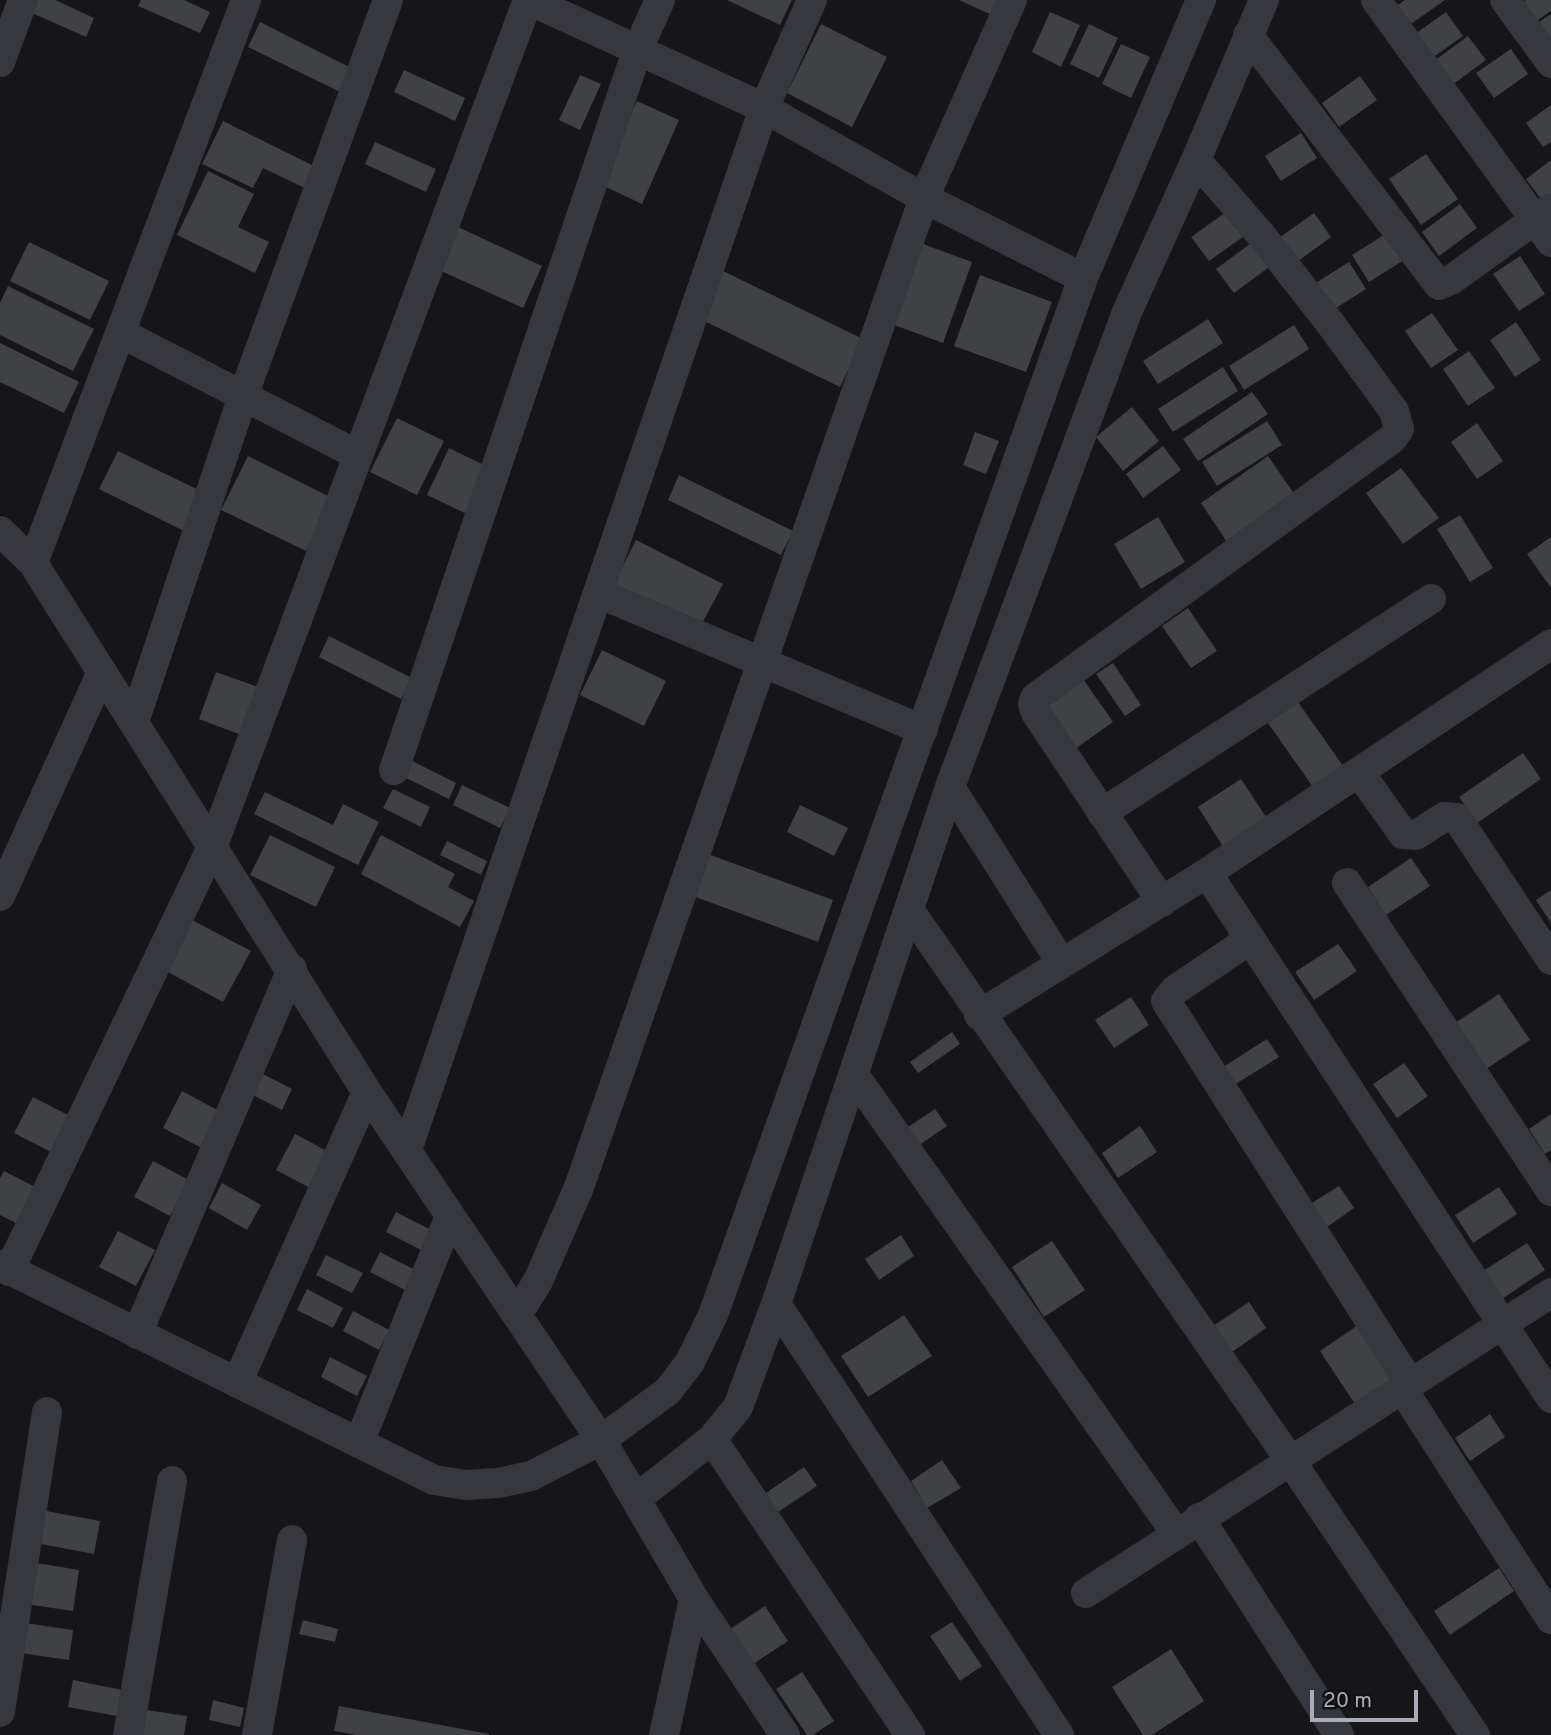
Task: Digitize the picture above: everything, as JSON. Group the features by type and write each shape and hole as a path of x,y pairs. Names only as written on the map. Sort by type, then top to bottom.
{"street":[{"path":"0,62 23,0"},
{"path":"33,563 246,0"},
{"path":"134,722 243,396 388,0"},
{"path":"1083,278 924,198 764,108 528,0 213,845 5,1268 434,1480 466,1485 498,1483 531,1476 618,1467 712,1439 738,1407 776,1304 950,787 1127,312 1264,0"},
{"path":"394,770 637,51 660,0"},
{"path":"407,1150 764,108 812,0"},
{"path":"517,1315 538,1281 579,1187 924,198 1012,0"},
{"path":"618,1467 690,1362 713,1315 1083,278 1201,0"},
{"path":"1248,35 1439,285 1546,223 1377,0"},
{"path":"1505,0 1551,63"},
{"path":"1162,902 1036,713 1033,704 1035,698 1393,438 1399,429 1394,411 1330,323 1261,235 1196,160"},
{"path":"121,333 358,455"},
{"path":"0,531 33,563 292,969 367,1092 618,1467 694,1599 785,1735"},
{"path":"598,593 923,730"},
{"path":"1102,813 1432,599"},
{"path":"979,1014 1207,873 1551,644"},
{"path":"0,896 102,671"},
{"path":"1359,772 1403,834 1416,835 1444,817 1457,818 1551,960"},
{"path":"950,787 1061,962"},
{"path":"1207,873 1551,1398"},
{"path":"1347,883 1551,1191"},
{"path":"910,911 1292,1463 1475,1735"},
{"path":"1249,940 1175,990 1166,1001 1551,1619"},
{"path":"136,1334 292,969"},
{"path":"854,1076 1339,1735"},
{"path":"237,1383 367,1092"},
{"path":"359,1443 450,1216"},
{"path":"1086,1593 1187,1526 1292,1463 1551,1293"},
{"path":"776,1304 1059,1735"},
{"path":"0,1712 47,1412"},
{"path":"712,1439 910,1735"},
{"path":"128,1735 172,1481"},
{"path":"257,1735 292,1540"},
{"path":"664,1735 694,1599"}],"building":[{"path":"38,0 55,0 94,18 86,37 32,13"},
{"path":"141,0 184,0 210,12 200,33 138,6"},
{"path":"727,0 792,0 780,25"},
{"path":"959,0 999,0 992,15"},
{"path":"1405,0 1445,0 1408,26 1395,7"},
{"path":"1526,0 1551,0 1551,11 1529,26 1516,7"},
{"path":"1050,12 1080,25 1061,67 1032,52"},
{"path":"1446,12 1463,36 1425,63 1408,39"},
{"path":"1551,14 1551,43 1535,25"},
{"path":"260,22 351,68 340,92 248,47"},
{"path":"821,24 887,57 852,127 787,93"},
{"path":"1089,24 1118,38 1099,78 1070,64"},
{"path":"1468,36 1486,60 1448,88 1430,64"},
{"path":"1121,44 1150,57 1131,98 1102,84"},
{"path":"1511,49 1528,74 1494,98 1476,73"},
{"path":"404,70 465,98 455,121 394,92"},
{"path":"580,75 601,84 580,130 559,120"},
{"path":"1360,76 1377,100 1339,127 1322,103"},
{"path":"637,101 679,120 642,204 600,184"},
{"path":"1551,105 1551,142 1543,147 1526,123"},
{"path":"223,121 320,169 309,190 263,168 253,188 202,164"},
{"path":"1301,133 1317,158 1281,181 1265,156"},
{"path":"375,142 436,169 426,192 365,164"},
{"path":"1426,154 1458,199 1421,225 1389,179"},
{"path":"1551,160 1551,197 1543,202 1526,179"},
{"path":"208,171 254,194 238,227 269,242 255,273 177,235"},
{"path":"1460,204 1477,228 1439,256 1422,232"},
{"path":"1229,210 1247,234 1209,261 1191,237"},
{"path":"1314,213 1331,237 1294,264 1276,240"},
{"path":"458,227 542,266 523,308 439,270"},
{"path":"1387,233 1404,260 1369,282 1352,255"},
{"path":"1254,241 1272,265 1234,293 1216,269"},
{"path":"29,242 109,281 90,320 10,281"},
{"path":"923,244 972,262 943,343 894,325"},
{"path":"1520,256 1545,294 1519,311 1493,274"},
{"path":"1349,262 1366,289 1328,313 1311,286"},
{"path":"723,271 863,339 840,387 700,319"},
{"path":"980,275 1052,302 1026,372 954,346"},
{"path":"8,286 94,329 73,371 0,335 0,303"},
{"path":"1432,313 1458,350 1431,368 1405,331"},
{"path":"1208,319 1223,343 1158,384 1143,361"},
{"path":"1516,322 1541,360 1515,377 1490,340"},
{"path":"1294,325 1309,349 1244,390 1229,366"},
{"path":"0,343 79,382 64,413 0,382"},
{"path":"1469,351 1495,388 1468,406 1443,369"},
{"path":"1223,367 1238,391 1173,432 1158,409"},
{"path":"1252,392 1268,414 1198,461 1183,439"},
{"path":"1132,407 1159,441 1123,471 1096,437"},
{"path":"397,418 444,441 417,495 370,472"},
{"path":"1267,421 1282,445 1217,486 1202,462"},
{"path":"1477,423 1503,461 1477,479 1451,442"},
{"path":"975,432 999,441 986,474 963,465"},
{"path":"1163,446 1181,470 1143,498 1126,474"},
{"path":"449,448 490,468 467,514 427,495"},
{"path":"118,451 209,495 190,534 99,489"},
{"path":"248,456 332,498 306,551 221,510"},
{"path":"1268,456 1301,504 1233,551 1201,503"},
{"path":"1401,468 1439,518 1403,544 1366,493"},
{"path":"679,475 793,531 781,555 668,500"},
{"path":"1460,515 1493,568 1470,582 1437,529"},
{"path":"1158,517 1185,562 1141,589 1114,544"},
{"path":"1551,537 1551,588 1527,554"},
{"path":"636,540 723,584 697,633 611,589"},
{"path":"1188,608 1217,651 1191,668 1162,626"},
{"path":"329,636 412,678 401,699 319,657"},
{"path":"602,650 666,681 644,726 580,695"},
{"path":"1113,663 1141,705 1125,716 1096,674"},
{"path":"216,672 261,688 244,736 199,719"},
{"path":"1081,676 1113,722 1068,754 1035,708"},
{"path":"1298,702 1343,766 1313,787 1268,723"},
{"path":"1523,753 1541,779 1477,823 1459,797"},
{"path":"412,761 456,783 449,799 404,777"},
{"path":"1241,779 1270,823 1226,851 1198,807"},
{"path":"462,785 510,808 500,828 453,805"},
{"path":"393,789 430,807 421,827 383,808"},
{"path":"265,792 333,825 343,804 379,822 358,865 254,814"},
{"path":"800,805 848,828 834,856 787,832"},
{"path":"270,835 335,867 316,907 250,875"},
{"path":"381,835 455,874 448,887 474,901 460,927 361,874"},
{"path":"447,841 487,861 481,875 440,855"},
{"path":"708,854 833,900 818,942 693,896"},
{"path":"1411,858 1430,886 1386,915 1368,887"},
{"path":"1551,890 1551,923 1536,900"},
{"path":"192,920 251,951 223,1002 166,971"},
{"path":"1338,944 1357,971 1314,1000 1295,972"},
{"path":"1499,994 1530,1040 1486,1069 1455,1023"},
{"path":"1131,997 1149,1025 1114,1048 1095,1020"},
{"path":"952,1032 960,1044 918,1073 910,1062"},
{"path":"1267,1039 1279,1057 1234,1085 1223,1067"},
{"path":"1404,1063 1428,1096 1397,1118 1373,1084"},
{"path":"255,1070 292,1089 282,1110 245,1091"},
{"path":"182,1091 219,1111 200,1147 163,1128"},
{"path":"33,1097 70,1116 51,1152 14,1133"},
{"path":"935,1109 947,1126 918,1146 905,1129"},
{"path":"1551,1114 1551,1150 1545,1154 1529,1129"},
{"path":"1140,1126 1157,1152 1118,1178 1102,1153"},
{"path":"295,1134 331,1153 312,1189 276,1170"},
{"path":"153,1161 189,1180 170,1216 134,1197"},
{"path":"4,1171 41,1190 22,1226 0,1215 0,1178"},
{"path":"222,1183 261,1205 247,1230 209,1208"},
{"path":"1339,1186 1354,1208 1327,1227 1312,1203"},
{"path":"1499,1187 1517,1214 1473,1243 1455,1215"},
{"path":"396,1212 433,1231 423,1251 386,1232"},
{"path":"118,1231 155,1250 136,1286 99,1267"},
{"path":"901,1235 914,1256 879,1280 865,1259"},
{"path":"1052,1241 1085,1290 1044,1317 1012,1267"},
{"path":"1527,1243 1545,1270 1502,1299 1483,1271"},
{"path":"380,1252 417,1271 407,1291 370,1272"},
{"path":"326,1255 363,1273 352,1293 316,1275"},
{"path":"307,1289 343,1308 333,1328 297,1310"},
{"path":"1249,1302 1266,1328 1228,1355 1210,1328"},
{"path":"353,1311 389,1330 379,1350 343,1331"},
{"path":"904,1315 932,1356 868,1397 841,1356"},
{"path":"1361,1323 1398,1379 1357,1407 1320,1351"},
{"path":"330,1357 367,1376 357,1396 321,1377"},
{"path":"1490,1414 1505,1437 1470,1461 1455,1438"},
{"path":"942,1460 961,1488 927,1508 911,1481"},
{"path":"804,1467 817,1486 778,1512 766,1493"},
{"path":"41,1510 100,1521 94,1554 35,1543"},
{"path":"25,1561 79,1570 73,1611 19,1603"},
{"path":"1499,1568 1514,1591 1450,1635 1434,1611"},
{"path":"765,1606 788,1641 747,1668 724,1633"},
{"path":"303,1620 338,1629 335,1642 299,1634"},
{"path":"18,1622 73,1630 69,1660 14,1652"},
{"path":"952,1622 982,1666 960,1681 930,1636"},
{"path":"1171,1649 1204,1701 1152,1735 1143,1735 1112,1687"},
{"path":"802,1672 834,1721 813,1735 807,1735 776,1689"},
{"path":"73,1680 122,1690 117,1716 68,1707"},
{"path":"213,1700 244,1708 240,1727 209,1720"},
{"path":"339,1706 489,1735 357,1735 334,1731"},
{"path":"139,1709 187,1716 184,1735 135,1735"}]}
